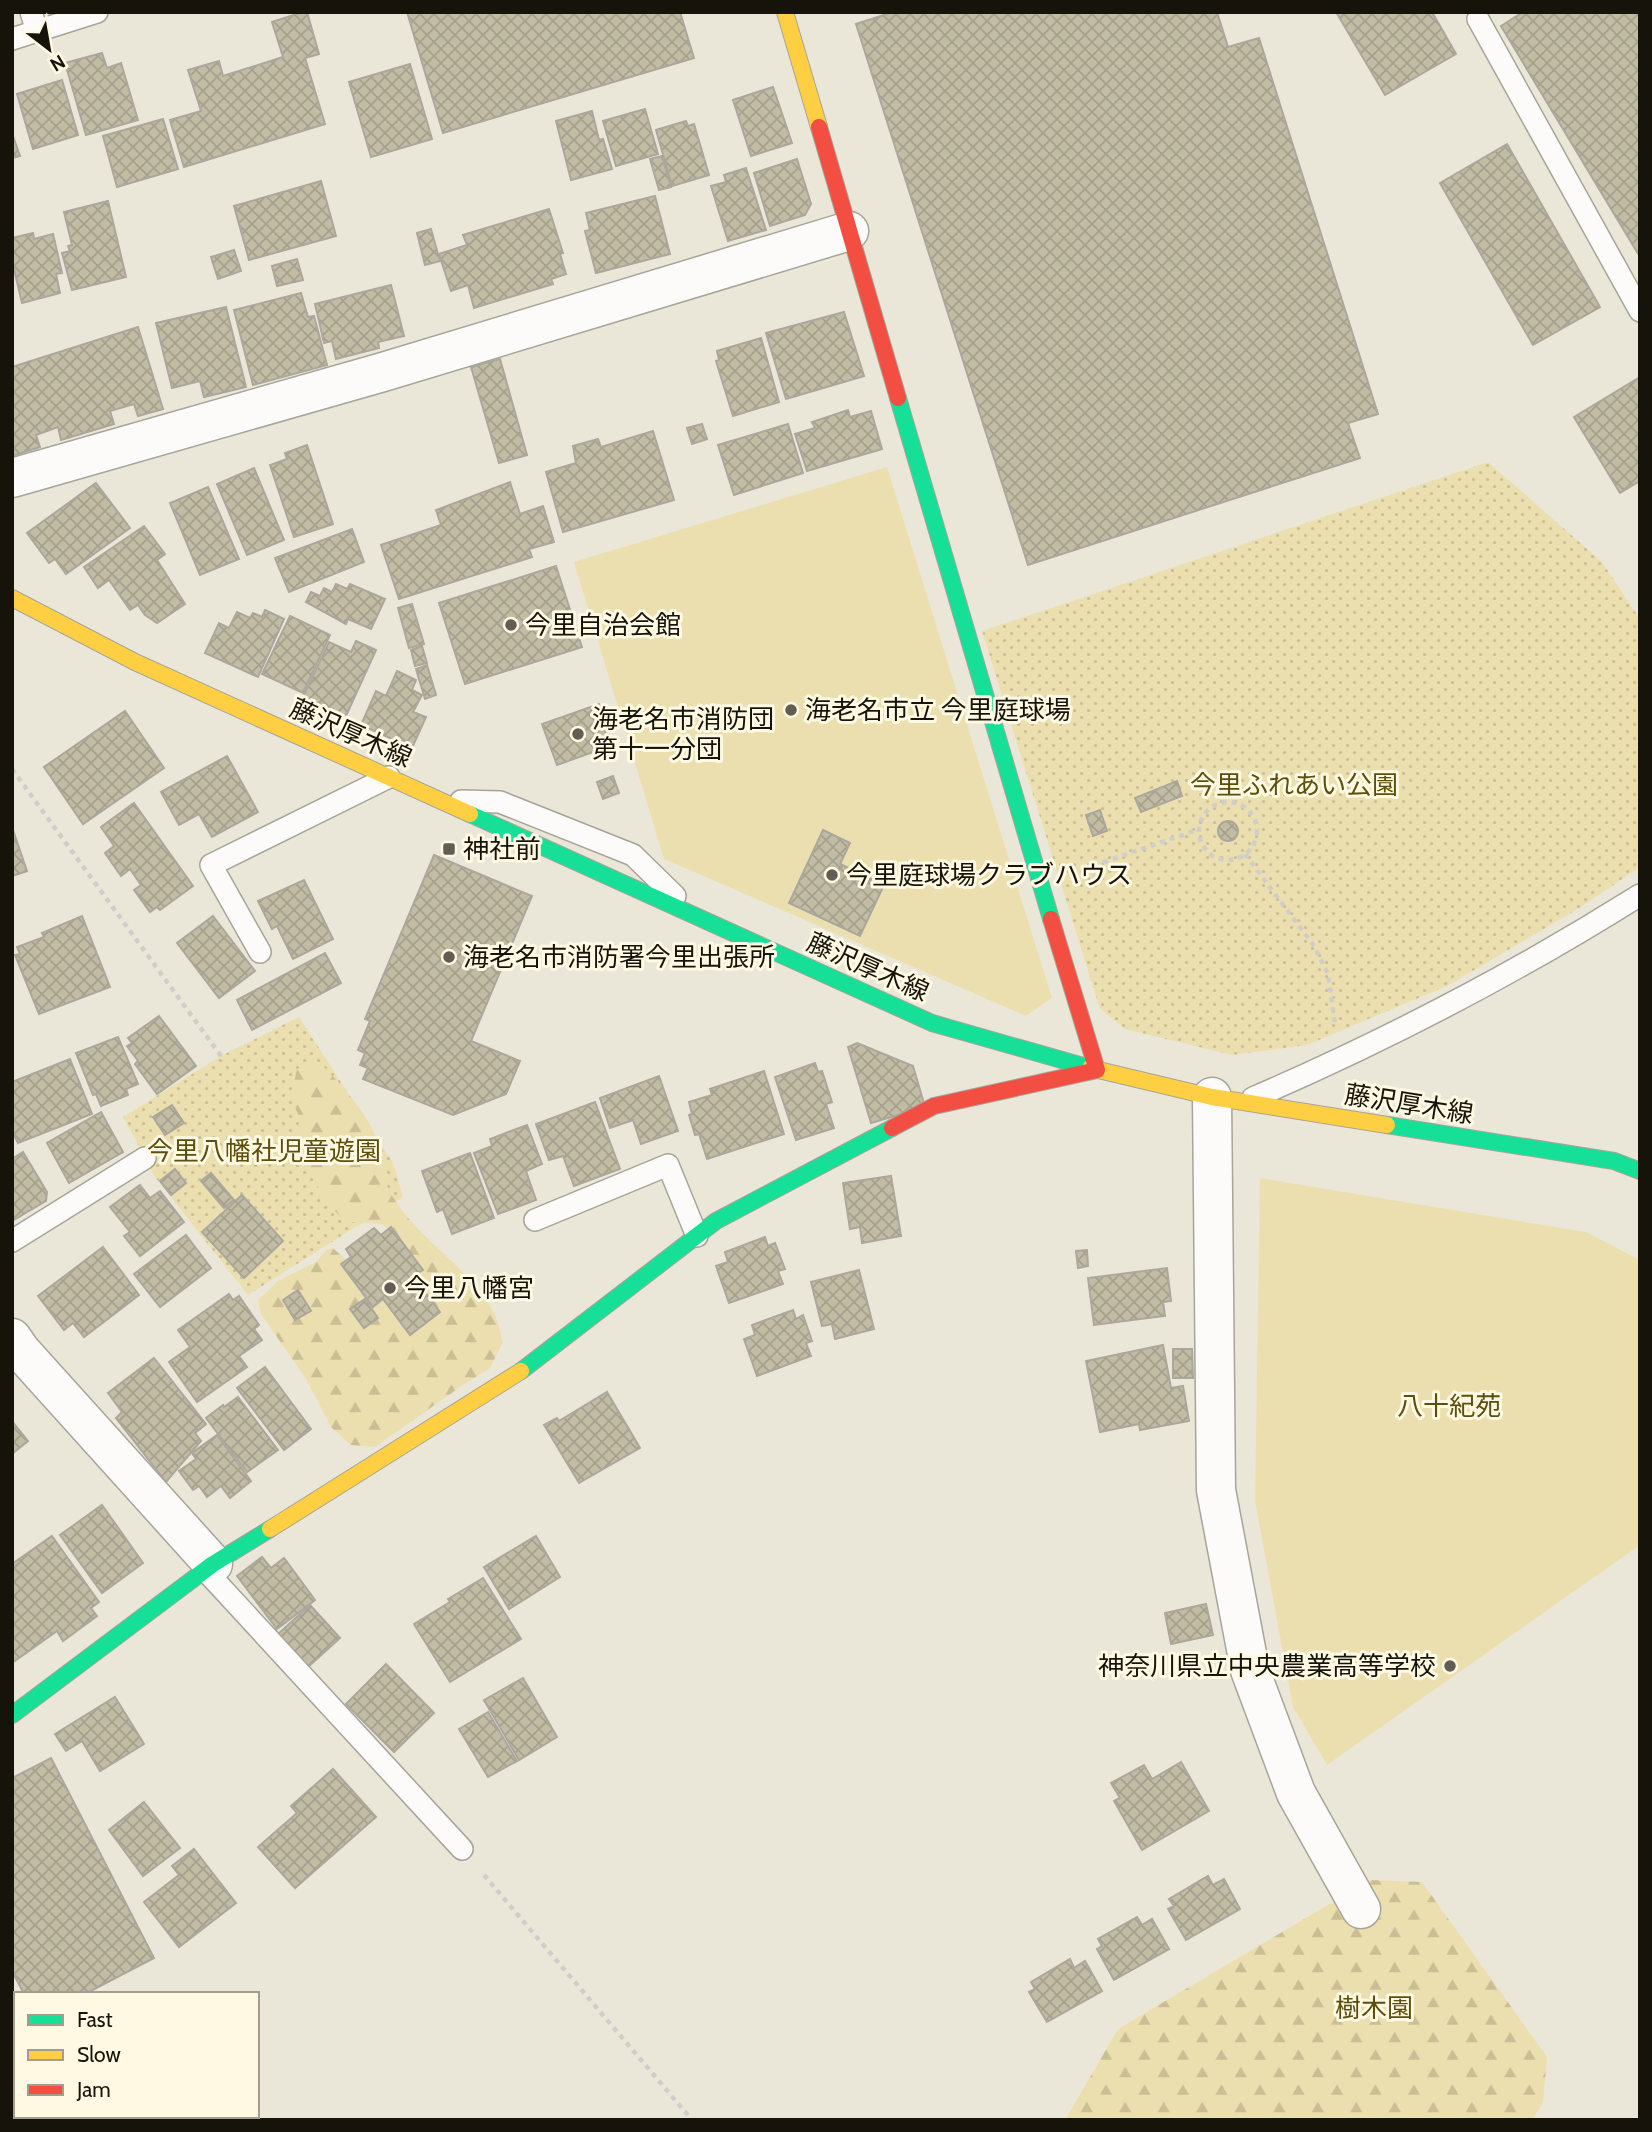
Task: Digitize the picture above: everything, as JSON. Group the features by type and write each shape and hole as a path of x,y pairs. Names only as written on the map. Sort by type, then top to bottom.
{"street":[{"path":"12,1715 209,1567 520,1372 716,1221 934,1106 1097,1070 785,12"},
{"path":"12,478 383,372 849,231"},
{"name":"藤沢厚木線","path":"12,598 135,662 932,1023 1097,1070 1228,1099 1614,1161 1640,1171"},
{"path":"1228,1099 1216,1490 1250,1670 1296,1793 1361,1909"},
{"path":"12,1338 209,1567"}],"lane":[{"path":"12,38 34,22 97,12"},
{"path":"1478,19 1640,311"},
{"path":"260,952 211,865 389,777"},
{"path":"442,801 500,802 633,855 695,916"},
{"path":"1228,1099 1341,1059 1479,989 1576,935 1640,895"},
{"path":"12,1241 145,1158"},
{"path":"535,1220 668,1166 697,1236"},
{"path":"209,1567 462,1849"}],"path":[{"path":"12,769 221,1056"},
{"path":"1226,802 1239,804 1250,811 1256,823 1255,840 1245,854 1230,859 1211,854 1203,845 1200,829 1209,809 1226,802"},
{"path":"1046,904 1073,898 1091,886 1104,862 1200,829"},
{"path":"1245,854 1314,946 1328,974 1341,1059"},
{"path":"462,1849 692,2120"}],"green space":[{"name":"今里ふれあい公園","path":"1488,462 1602,562 1640,619 1640,867 1581,907 1447,986 1307,1045 1232,1055 1125,1029 1100,1009 982,631"},
{"name":"海老名市立 今里庭球場","path":"887,467 1052,998 1026,1016 664,859 574,562"},
{"name":"今里八幡社児童遊園","path":"299,1017 393,1163 403,1197 248,1295 155,1177 123,1117 221,1056"},
{"path":"320,1063 350,1095 374,1131 385,1159 388,1186 400,1207 412,1223 482,1294 495,1315 503,1342 490,1368 375,1447 351,1445 331,1427 306,1379 261,1314 258,1300 278,1281 316,1262 326,1250 333,1248 352,1266 429,1301 407,1253 395,1235 383,1225 351,1222 339,1215 325,1198 293,1146 300,1119 291,1097 297,1069"},
{"name":"八十紀苑","path":"1260,1178 1586,1232 1640,1260 1640,1545 1327,1765 1293,1707 1255,1501"},
{"name":"樹木園","path":"1370,1880 1422,1882 1547,2057 1543,2103 1532,2120 1065,2120 1118,2029"}],"building":[{"path":"307,12 319,54 305,58 325,124 184,167 170,120 201,111 188,70 219,61 223,76 283,57 272,22"},
{"path":"407,12 680,12 694,58 443,133"},
{"path":"893,12 1217,12 1228,47 1259,38 1378,414 1348,423 1360,458 1028,565 856,24"},
{"path":"1336,12 1432,12 1456,54 1385,95"},
{"path":"1523,12 1640,12 1640,257 1501,26"},
{"path":"102,53 107,68 121,63 138,120 86,135 65,63"},
{"path":"410,64 432,139 371,157 349,82"},
{"path":"62,80 78,135 33,149 17,94"},
{"path":"773,87 792,143 751,156 733,100"},
{"path":"645,109 658,154 616,166 603,121"},
{"path":"592,111 599,140 603,139 612,169 571,180 556,121"},
{"path":"163,119 178,169 117,187 103,136"},
{"path":"686,121 688,126 694,124 709,175 672,186 656,130"},
{"path":"12,133 20,156 12,158"},
{"path":"1507,144 1600,307 1533,345 1440,183"},
{"path":"662,156 671,187 659,190 650,159"},
{"path":"797,159 811,204 805,215 770,226 754,173"},
{"path":"746,168 766,230 728,241 711,186 726,182 724,175"},
{"path":"321,181 336,236 249,260 234,206"},
{"path":"655,196 670,254 596,273 585,231 590,230 586,213"},
{"path":"108,201 126,277 72,290 62,253 70,251 68,246 72,245 64,212"},
{"path":"549,209 563,253 560,254 566,274 551,279 553,284 474,308 468,285 451,291 439,254 467,245 463,235"},
{"path":"431,229 440,261 425,265 417,233"},
{"path":"33,233 34,239 53,234 62,273 56,274 60,293 22,303 12,261 12,238"},
{"path":"234,250 241,271 218,279 211,257"},
{"path":"297,259 303,280 277,286 272,266"},
{"path":"391,285 404,336 378,342 379,348 336,359 332,341 324,343 315,304"},
{"path":"301,293 308,317 314,316 327,365 253,385 234,310"},
{"path":"226,307 246,387 204,397 200,381 172,388 156,323"},
{"path":"844,312 864,376 786,399 766,333"},
{"path":"138,327 163,409 138,416 134,404 110,411 114,424 61,440 58,427 36,435 40,447 12,456 12,367"},
{"path":"761,338 779,402 733,416 716,361 719,360 717,351"},
{"path":"500,359 527,455 499,463 471,367"},
{"path":"1640,377 1640,481 1620,493 1574,417"},
{"path":"848,410 850,417 871,411 882,449 807,471 795,434 815,428 812,422"},
{"path":"702,424 707,439 692,444 687,428"},
{"path":"788,424 803,473 734,495 718,445"},
{"path":"653,431 674,500 563,532 546,472 576,463 573,446 598,439 601,447"},
{"path":"307,445 333,524 294,537 270,465 287,459 285,453"},
{"path":"254,468 284,540 247,555 217,484"},
{"path":"510,482 520,514 543,506 554,542 529,549 532,557 399,599 381,545 441,525 436,510"},
{"path":"96,483 130,528 66,574 55,559 49,563 27,533"},
{"path":"208,487 239,559 200,575 170,503"},
{"path":"144,526 165,554 157,560 185,604 157,623 145,615 138,605 130,610 109,580 98,588 84,567"},
{"path":"352,529 364,562 289,592 275,558"},
{"name":"今里自治会館","path":"556,566 582,647 465,684 439,603"},
{"path":"336,584 347,589 350,584 385,599 371,629 348,619 346,624 306,602 311,592 320,596 324,588 332,592"},
{"path":"412,604 424,644 409,648 398,608"},
{"path":"265,610 284,619 258,677 205,653 219,623 229,628 237,612 250,618 253,613 262,617"},
{"path":"290,616 330,635 303,693 262,674"},
{"path":"356,641 376,650 346,716 303,697 329,642 351,652"},
{"path":"422,646 427,663 415,666 411,650"},
{"path":"427,665 436,695 425,699 416,669"},
{"path":"397,671 416,680 412,690 422,695 413,712 426,717 412,748 361,725 376,691 386,696"},
{"name":"海老名市消防団 第十一分団","path":"599,704 613,745 557,765 542,724"},
{"path":"125,711 164,768 83,824 44,767"},
{"path":"227,756 258,812 212,837 199,814 179,825 161,792"},
{"path":"613,776 619,793 603,799 597,782"},
{"path":"1177,781 1182,796 1141,812 1135,798"},
{"path":"134,803 193,886 160,910 157,907 150,912 134,890 141,885 130,869 121,876 105,853 114,846 101,827"},
{"path":"1100,810 1107,831 1093,836 1086,815"},
{"path":"1228,821 1235,824 1238,831 1235,838 1228,841 1221,838 1218,831 1221,824"},
{"path":"12,827 27,871 12,876"},
{"name":"今里庭球場クラブハウス","path":"823,830 850,843 840,864 884,885 860,936 789,903"},
{"name":"海老名市消防署今里出張所","path":"434,855 532,896 471,1041 520,1061 506,1094 453,1115 363,1079 368,1068 360,1065 365,1053 358,1050 370,1021 365,1019"},
{"path":"304,880 333,939 293,959 277,926 272,929 258,901"},
{"path":"82,916 110,987 39,1014 15,955 20,954 17,947 44,937 42,933"},
{"path":"213,916 255,971 219,998 177,943"},
{"path":"325,953 341,983 252,1030 237,1000"},
{"path":"159,1016 196,1066 157,1094 135,1064 138,1061 127,1046 132,1043 128,1038"},
{"path":"118,1037 138,1084 126,1089 128,1095 101,1106 96,1094 93,1095 76,1053"},
{"path":"857,1043 913,1066 925,1107 871,1123 848,1047"},
{"path":"70,1059 92,1114 18,1143 12,1131 12,1082"},
{"path":"815,1063 818,1072 822,1071 832,1102 826,1104 834,1128 796,1140 775,1077"},
{"path":"764,1071 784,1134 707,1159 699,1134 695,1135 689,1115 692,1114 689,1102 712,1095 710,1089"},
{"path":"659,1076 678,1131 641,1144 633,1120 610,1128 600,1098"},
{"path":"595,1102 620,1169 574,1186 563,1156 549,1160 536,1124"},
{"path":"172,1105 184,1123 165,1135 153,1117"},
{"path":"101,1112 123,1152 69,1183 47,1143"},
{"path":"527,1125 542,1164 526,1171 536,1200 498,1214 474,1153 492,1146 490,1139"},
{"path":"23,1152 47,1192 46,1201 12,1221 12,1159"},
{"path":"470,1153 494,1218 452,1234 443,1209 437,1212 422,1171"},
{"path":"175,1169 186,1183 171,1195 160,1181"},
{"path":"211,1173 234,1200 224,1208 201,1181"},
{"path":"891,1176 901,1236 862,1243 860,1227 850,1229 843,1183"},
{"path":"140,1185 150,1198 160,1191 184,1222 140,1256 124,1236 130,1232 110,1207"},
{"path":"242,1195 283,1241 244,1278 202,1232"},
{"name":"今里八幡宮","path":"391,1227 423,1270 413,1276 440,1312 410,1335 383,1299 373,1307 341,1264 351,1257 346,1249 374,1228 381,1235"},
{"path":"186,1235 211,1268 160,1307 134,1274"},
{"path":"765,1237 768,1246 775,1243 785,1269 778,1271 783,1284 729,1303 716,1266 728,1262 725,1252"},
{"path":"103,1247 139,1295 84,1337 73,1323 64,1330 38,1296"},
{"path":"1087,1250 1088,1266 1078,1268 1076,1251"},
{"path":"1167,1268 1171,1301 1163,1302 1165,1316 1094,1325 1088,1278"},
{"path":"859,1270 874,1329 835,1339 832,1324 822,1326 811,1282"},
{"path":"298,1290 311,1311 295,1320 283,1300"},
{"path":"229,1294 233,1300 239,1296 259,1325 254,1329 262,1340 239,1356 247,1367 197,1402 169,1362 190,1347 178,1330"},
{"path":"365,1299 378,1318 364,1328 350,1309"},
{"path":"793,1310 796,1319 803,1315 812,1341 806,1343 811,1356 757,1376 744,1339 755,1335 752,1325"},
{"path":"1163,1345 1171,1388 1183,1386 1189,1421 1140,1430 1139,1424 1100,1432 1086,1361"},
{"path":"1173,1349 1192,1349 1193,1378 1173,1378"},
{"path":"154,1358 206,1424 195,1433 201,1441 166,1482 116,1418 122,1412 108,1393"},
{"path":"265,1367 311,1429 284,1450 237,1388"},
{"path":"607,1392 640,1448 579,1483 544,1425 557,1418 559,1421"},
{"path":"238,1397 278,1450 247,1472 206,1418"},
{"path":"12,1421 28,1441 12,1454"},
{"path":"217,1435 251,1481 230,1498 221,1486 207,1497 199,1486 193,1490 179,1471 196,1459 192,1453"},
{"path":"102,1505 143,1563 102,1593 60,1535"},
{"path":"52,1536 99,1602 91,1608 97,1616 63,1641 57,1631 12,1663 12,1564"},
{"path":"536,1536 560,1577 509,1609 484,1567"},
{"path":"262,1557 271,1568 284,1558 315,1600 277,1629 237,1576"},
{"path":"483,1578 521,1639 450,1682 414,1624"},
{"path":"1206,1604 1213,1635 1171,1644 1165,1613"},
{"path":"310,1605 340,1638 308,1667 278,1634"},
{"path":"386,1664 434,1713 394,1752 346,1704"},
{"path":"523,1678 557,1737 519,1760 484,1700"},
{"path":"115,1697 144,1744 100,1771 82,1741 66,1751 55,1734"},
{"path":"488,1712 517,1761 488,1777 459,1729"},
{"path":"51,1758 154,1958 89,1992 23,1992 12,1971 12,1778"},
{"path":"1181,1762 1209,1811 1142,1850 1114,1801 1120,1798 1111,1783 1144,1765 1152,1779"},
{"path":"333,1769 376,1817 295,1888 258,1847 297,1813 291,1806"},
{"path":"144,1802 180,1848 143,1876 109,1830"},
{"path":"194,1849 236,1903 179,1947 144,1902 179,1875 172,1866"},
{"path":"1208,1876 1213,1885 1224,1879 1240,1909 1186,1940 1168,1909 1174,1906 1169,1899"},
{"path":"1137,1917 1142,1925 1152,1919 1169,1949 1114,1980 1097,1949 1102,1946 1098,1939"},
{"path":"1070,1959 1074,1968 1085,1961 1102,1991 1047,2022 1029,1992 1035,1989 1031,1982"}],"traffic: fast":[{"path":"898,398 1051,919"},
{"path":"470,814 932,1023 1090,1068"},
{"path":"1387,1125 1614,1161 1640,1171"},
{"path":"521,1371 716,1221 892,1128"},
{"path":"12,1715 213,1564 270,1529"}],"traffic: slow":[{"path":"785,12 819,127"},
{"path":"12,598 135,662 470,814"},
{"path":"1090,1068 1212,1097 1387,1125"},
{"path":"270,1529 521,1371"}],"traffic: jam":[{"path":"819,127 898,398"},
{"path":"892,1128 934,1106 1097,1070 1051,919"}],"place":[{"name":"今里自治会館","path":"511,625"},
{"name":"海老名市立 今里庭球場","path":"791,710"},
{"name":"海老名市消防団 第十一分団","path":"578,734"},
{"name":"神社前","path":"449,849"},
{"name":"今里庭球場クラブハウス","path":"832,875"},
{"name":"海老名市消防署今里出張所","path":"449,957"},
{"name":"今里八幡宮","path":"390,1288"},
{"name":"神奈川県立中央農業高等学校","path":"1450,1666"}]}
